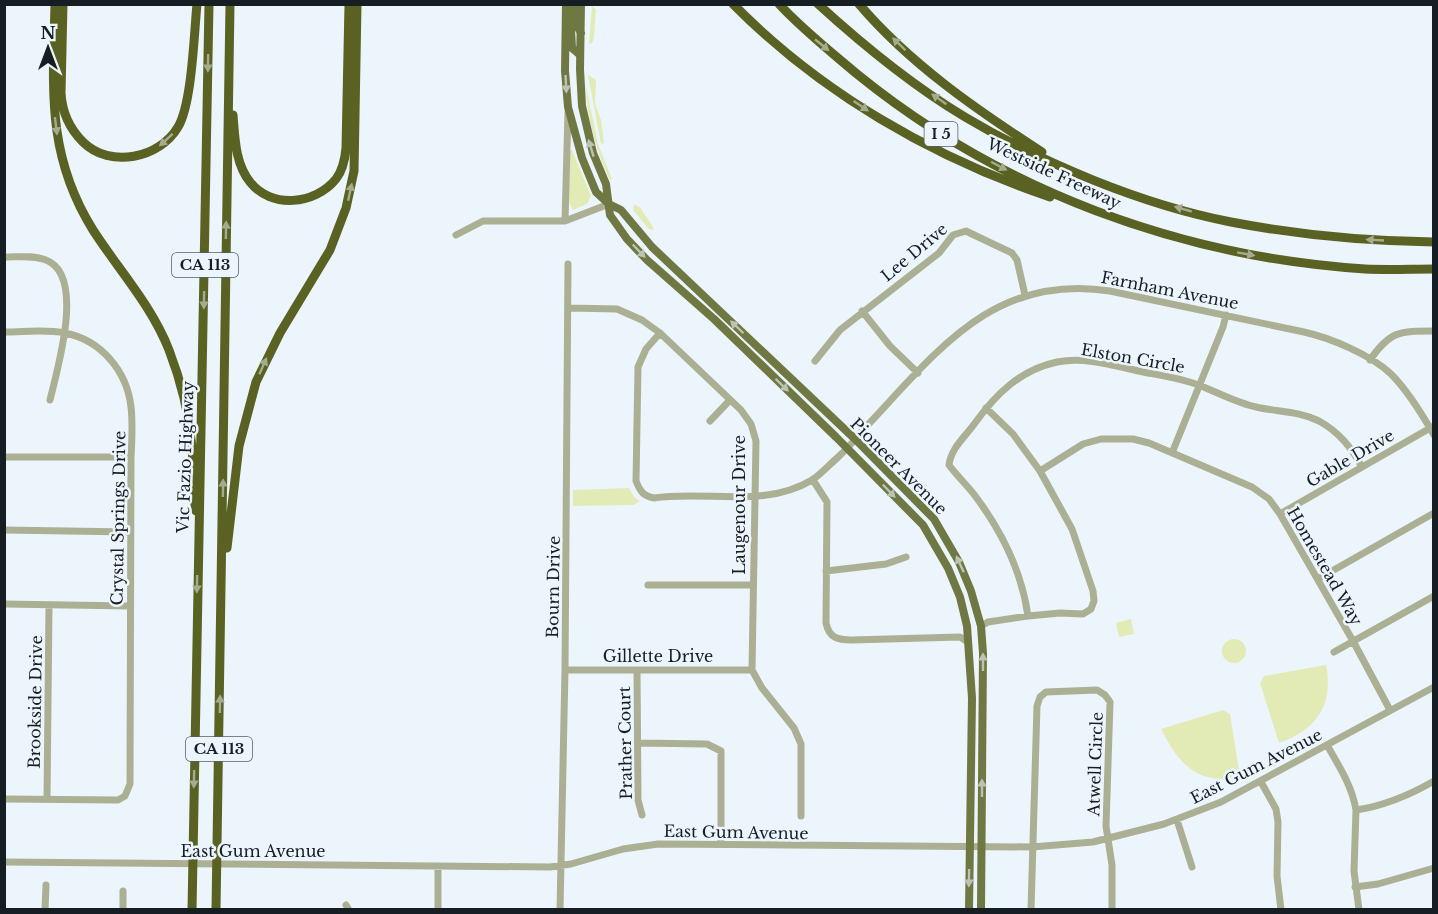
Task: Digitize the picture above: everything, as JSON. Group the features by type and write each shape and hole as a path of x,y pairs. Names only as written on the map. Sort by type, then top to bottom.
{"highway":[{"path":"55,4 53,92 55,126 61,159 69,184 82,210 156,323 171,355 183,393 189,425 193,496 198,525"},
{"path":"63,4 61,93 67,121 84,143 95,150 108,155 126,157 141,155 159,146 168,140 182,120 188,95 197,4"},
{"name":"Vic Fazio Highway","path":"192,909 209,4"},
{"name":"CA 113","path":"216,909 230,4"},
{"path":"228,74 237,155 251,183 275,199 291,201 309,198 324,190 336,179 344,163 349,4"},
{"path":"222,589 239,446 249,403 273,346 330,250 351,188 355,149 357,4"},
{"path":"733,4 806,68 901,131 943,154 1017,186 1128,224"},
{"name":"Westside Freeway","path":"779,4 799,27 893,103 938,132 1020,177 1066,199 1128,224 1197,244 1266,258 1367,269 1434,269"},
{"name":"Westside Freeway","path":"818,4 870,51 964,117 1064,167 1144,197 1228,222 1323,236 1434,242"},
{"path":"860,4 916,61 977,109 1064,167"}],"main road":[{"name":"Pioneer Avenue","path":"566,4 565,71 568,107 582,158 596,192 609,204 621,210 652,247 856,440 934,519 959,562 971,591 981,626 983,653 981,909"},
{"path":"573,4 573,18 581,33"},
{"name":"Pioneer Avenue","path":"581,4 580,88 592,153 606,184 610,215 627,238 661,272 714,319 923,525 948,568 960,597 967,626 972,698 969,909"},
{"path":"566,21 571,29 574,51 580,55"},
{"path":"661,272 671,274 709,310 717,308"}],"street":[{"path":"565,221 568,107"},
{"path":"456,235 483,221 565,221 609,204"},
{"name":"Lee Drive","path":"815,361 840,330 939,254 953,235 966,231 1012,253 1017,260 1025,295"},
{"path":"4,257 35,257 47,260 56,266 65,288 68,303 65,333 50,400"},
{"name":"Bourn Drive","path":"560,909 565,670 568,264"},
{"name":"Farnham Avenue","path":"660,333 641,358 637,377 636,481 639,490 645,496 755,496 786,492 813,480 848,450 955,335 977,318 1003,303 1025,295 1058,289 1090,288 1323,336 1342,344 1391,374 1414,402 1432,430"},
{"name":"Laugenour Drive","path":"569,308 617,309 642,320 660,333 747,417 756,441 752,669"},
{"path":"862,311 890,346 918,373"},
{"path":"1172,453 1226,315"},
{"path":"1370,360 1385,340 1394,334 1434,331"},
{"name":"Crystal Springs Drive","path":"4,332 65,333 82,339 108,355 126,384 133,424 130,458 130,784 125,796 118,800 47,799"},
{"name":"Elston Circle","path":"1028,616 1026,601 1011,557 997,528 976,497 949,465 950,455 986,408 997,395 1025,373 1060,362 1084,360 1200,385 1256,407 1300,414 1318,421 1337,433 1353,450 1362,467"},
{"path":"710,421 730,400"},
{"path":"981,626 988,622 1028,616 1060,613 1083,614 1091,609 1094,601 1093,591 1072,529 1040,471 1013,434 986,408"},
{"name":"Gable Drive","path":"1280,514 1432,430"},
{"name":"Homestead Way","path":"1040,471 1083,444 1101,439 1133,439 1149,443 1252,488 1269,499 1318,579 1390,710"},
{"path":"4,457 130,458"},
{"path":"813,480 827,502 826,623 827,630 833,637 841,640 960,637 968,642"},
{"path":"1318,579 1434,513"},
{"path":"4,531 130,532"},
{"path":"826,570 886,564 906,557"},
{"path":"648,585 753,585"},
{"path":"1334,651 1434,596"},
{"path":"4,604 130,606"},
{"name":"Brookside Drive","path":"47,799 49,604"},
{"path":"752,669 762,688 794,728 801,744 801,816"},
{"name":"Gillette Drive","path":"565,670 752,669"},
{"name":"Prather Court","path":"637,670 638,800 642,815"},
{"name":"East Gum Avenue","path":"4,862 561,866 644,845 1061,846 1108,838 1177,820 1212,806 1261,782 1434,687"},
{"name":"Atwell Circle","path":"1032,847 1037,706 1040,697 1046,692 1097,690 1110,702 1106,826 1108,838"},
{"path":"638,743 707,744 721,751 721,844"},
{"path":"1327,745 1349,785 1356,810 1355,887 1359,909"},
{"path":"1356,810 1396,800 1434,781"},
{"path":"1261,782 1275,809 1278,822 1277,876 1281,909"},
{"path":"4,799 47,799"},
{"path":"1177,820 1192,867"},
{"path":"1108,838 1112,866 1112,909"},
{"path":"1031,909 1032,847"},
{"path":"438,866 438,909"},
{"path":"1355,887 1378,884 1434,868"},
{"path":"45,909 46,885"},
{"path":"123,891 123,909"}],"green space":[{"path":"592,6 596,10 595,28 593,41 589,44"},
{"path":"588,75 596,80 595,104 601,120 604,143 601,144"},
{"path":"586,86 598,144 612,179 610,180 593,134"},
{"path":"572,150 591,196 587,204 573,210 568,201 570,151"},
{"path":"634,204 641,208 654,230 649,229 633,210"},
{"path":"629,488 634,497 640,501 633,505 573,506 573,490"},
{"path":"1131,619 1134,634 1119,637 1116,623"},
{"path":"1234,639 1242,643 1246,651 1242,659 1234,663 1226,659 1222,651 1226,643"},
{"path":"1326,665 1327,693 1319,714 1303,731 1279,743 1260,683 1264,676"},
{"path":"1223,710 1230,714 1240,776 1225,779 1201,775 1182,762 1161,729"}]}
